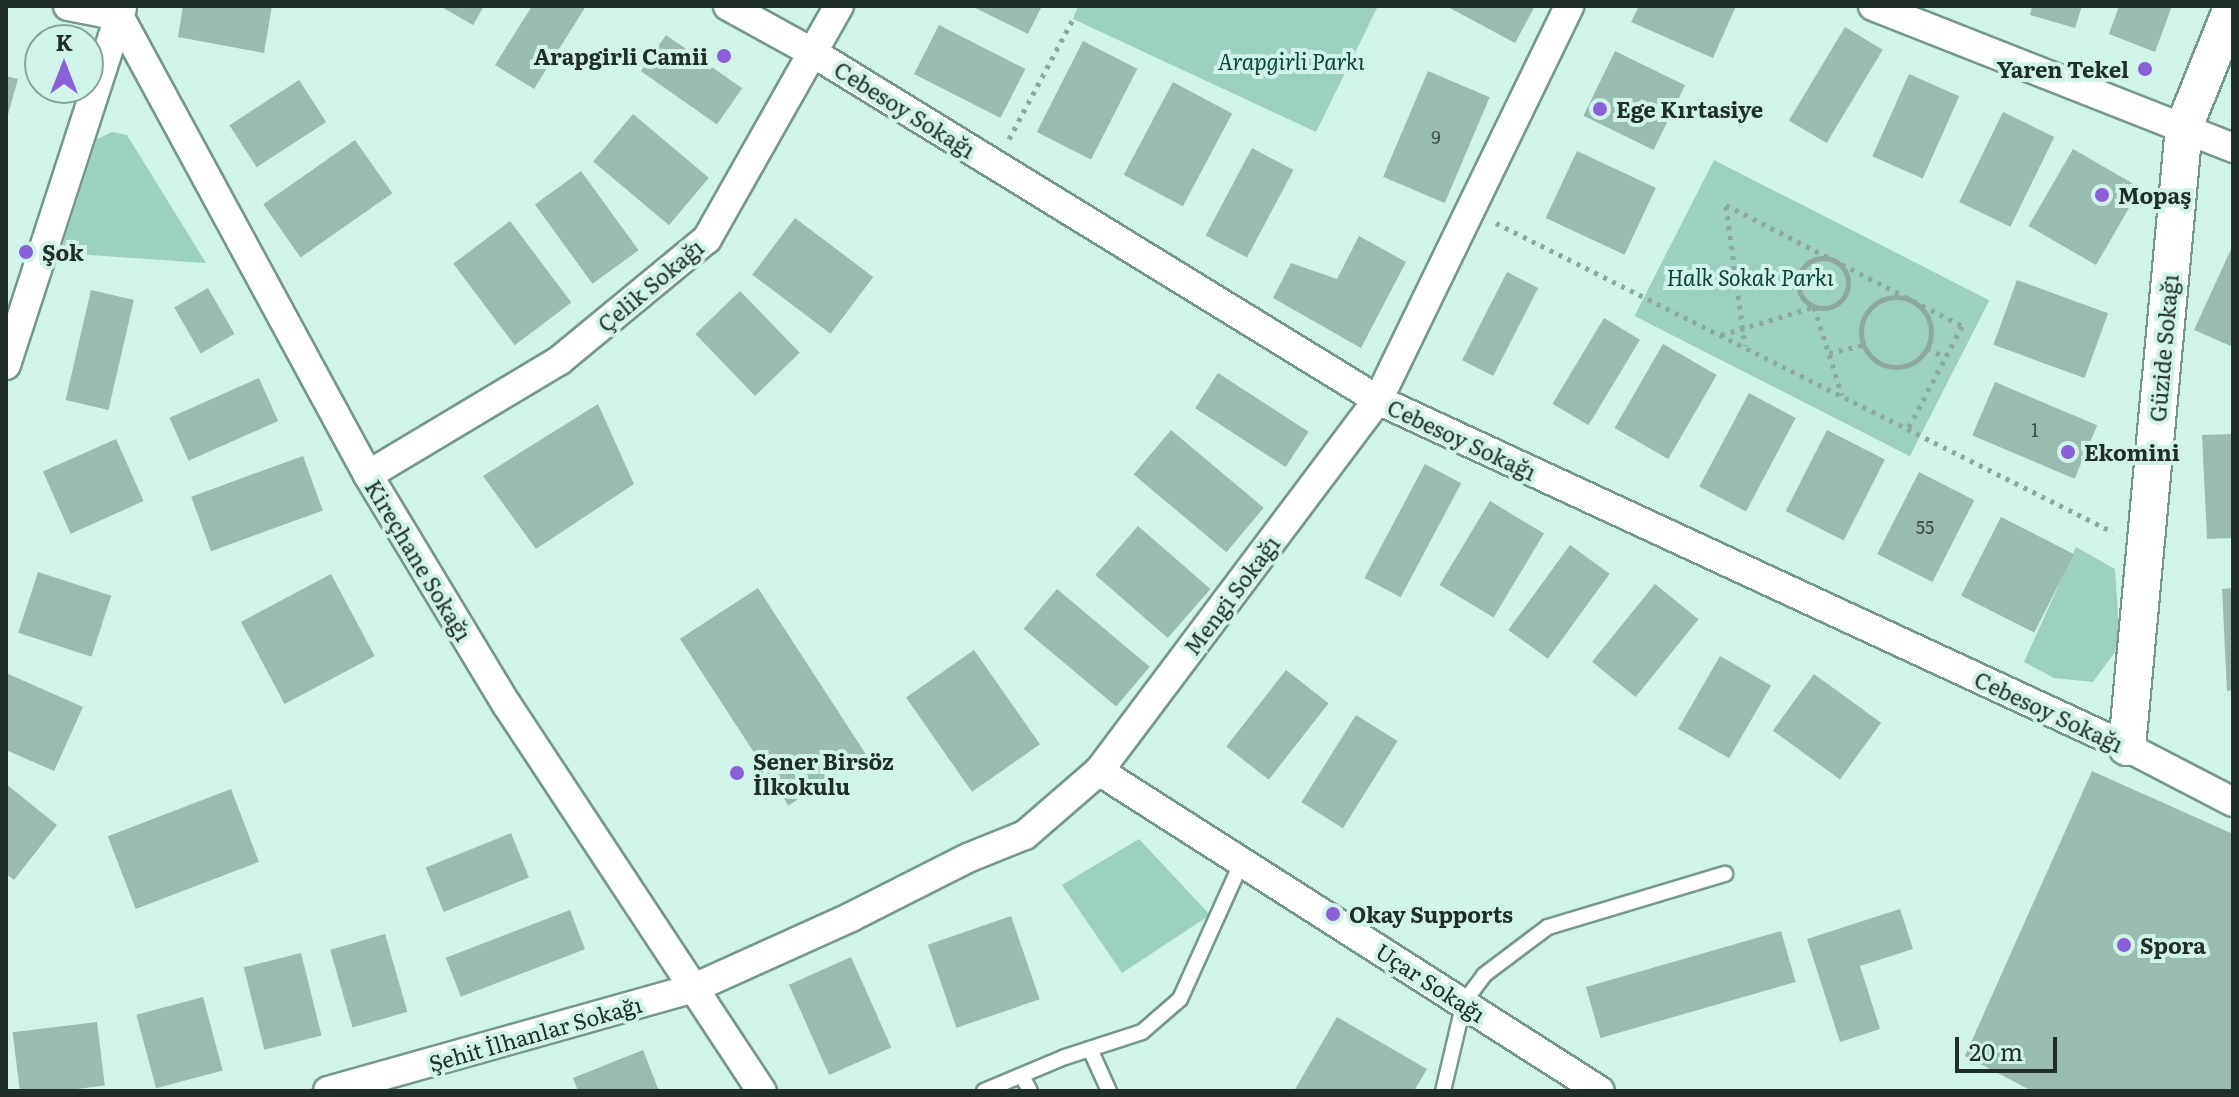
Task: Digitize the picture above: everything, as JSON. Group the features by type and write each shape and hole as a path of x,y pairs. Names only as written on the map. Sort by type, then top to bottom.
{"street":[{"path":"6,365 121,11 68,6"},
{"name":"Cebesoy Sokağı","path":"728,6 815,54 1378,400 2127,747 2233,802"},
{"name":"Çelik Sokağı","path":"368,475 560,360 707,239 815,54 839,6"},
{"name":"Mengi Sokağı","path":"694,988 851,917 970,857 1025,835 1099,771 1378,400 1569,6"},
{"path":"1873,6 2233,148"},
{"name":"Güzide Sokağı","path":"2127,747 2184,127 2233,6"},
{"name":"Kireçhane Sokağı","path":"121,11 368,475 507,705 762,1091"},
{"name":"Uçar Sokağı","path":"1099,771 1600,1091"},
{"name":"Şehit İlhanlar Sokağı","path":"328,1091 694,988"}],"lane":[{"path":"984,1091 1142,1032 1180,999 1242,862"},
{"path":"1443,1091 1464,1002 1484,975 1548,927 1725,874"},
{"path":"1090,1049 1109,1091"},
{"path":"1022,1076 1030,1091"}],"path":[{"path":"995,165 1073,19"},
{"path":"1745,347 1726,205 1962,326 1908,429"},
{"path":"1470,210 2144,548"},
{"path":"1835,261 1811,261 1800,273 1801,296 1814,307 1842,396"},
{"path":"1720,335 1814,307 1832,307 1845,296 1848,279 1835,261"},
{"path":"1892,297 1915,302 1930,322 1932,334 1927,348 1914,363 1892,367 1872,358 1863,345 1860,328 1870,308 1892,297"},
{"path":"1829,353 1863,345"},
{"path":"1927,348 1945,357"}],"green space":[{"name":"Arapgirli Parkı","path":"1078,6 1378,6 1316,132 1073,19"},
{"path":"112,132 127,135 206,263 60,253 97,139"},
{"name":"Halk Sokak Parkı","path":"1714,160 1989,300 1910,456 1635,316"},
{"path":"2076,547 2115,569 2120,645 2093,682 2054,678 2024,662"},
{"path":"1139,839 1210,915 1122,973 1062,885"}],"building":[{"path":"183,6 272,6 264,53 178,37"},
{"path":"440,6 484,6 473,25"},
{"path":"532,6 586,6 534,89 495,65"},
{"path":"971,6 1042,6 1028,34"},
{"path":"1446,6 1535,6 1515,43"},
{"path":"1639,6 1736,6 1713,58 1631,22"},
{"path":"2032,6 2082,6 2075,28 2030,15"},
{"path":"2119,6 2172,6 2155,52 2109,34"},
{"path":"939,25 1025,69 1000,118 914,74"},
{"path":"1845,27 1883,50 1827,143 1789,120"},
{"path":"666,35 742,88 717,124 641,71"},
{"path":"1083,41 1137,69 1091,160 1037,132"},
{"path":"1615,51 1685,85 1654,150 1583,116"},
{"path":"1428,71 1490,97 1445,203 1383,177"},
{"path":"1909,74 1959,96 1923,179 1872,156"},
{"path":"6,76 18,79 7,118 6,118"},
{"path":"299,80 326,122 257,167 229,125"},
{"path":"1173,82 1232,113 1183,206 1124,175"},
{"path":"2003,112 2054,137 2010,227 1959,202"},
{"path":"633,114 709,178 669,225 593,161"},
{"path":"355,140 392,193 301,257 263,204"},
{"path":"1252,148 1293,170 1247,257 1206,235"},
{"path":"2073,149 2141,188 2096,265 2028,226"},
{"path":"1577,151 1656,188 1625,255 1546,218"},
{"path":"581,171 639,250 592,284 535,205"},
{"path":"795,218 873,277 831,334 752,275"},
{"path":"510,221 571,302 515,345 453,264"},
{"path":"1359,236 1406,262 1361,348 1273,298 1291,263 1337,279"},
{"path":"2233,245 2233,347 2194,330"},
{"path":"1507,272 1538,288 1493,376 1462,360"},
{"path":"2017,280 2108,313 2085,378 1993,345"},
{"path":"208,288 234,334 201,353 174,308"},
{"path":"91,290 134,300 108,410 66,400"},
{"path":"740,291 800,353 755,396 695,334"},
{"path":"1604,318 1640,340 1588,425 1552,404"},
{"path":"1663,344 1717,375 1668,459 1614,428"},
{"path":"1218,373 1309,432 1286,467 1195,408"},
{"path":"259,378 278,421 189,461 169,418"},
{"path":"1995,382 2097,425 2075,479 1972,435"},
{"path":"1749,393 1796,418 1746,511 1699,487"},
{"path":"598,404 634,484 536,549 483,476"},
{"path":"1171,430 1264,508 1226,552 1134,474"},
{"path":"1827,430 1885,460 1844,541 1786,511"},
{"path":"2233,434 2233,538 2207,539 2202,435"},
{"path":"116,439 144,501 71,534 43,472"},
{"path":"303,456 323,511 211,551 191,497"},
{"path":"1425,464 1461,483 1401,597 1364,578"},
{"path":"1919,472 1974,500 1932,582 1877,554"},
{"path":"1490,501 1544,533 1494,617 1440,585"},
{"path":"2001,517 2074,554 2034,633 1961,595"},
{"path":"1138,526 1210,589 1168,638 1095,575"},
{"path":"1570,545 1610,574 1548,659 1508,630"},
{"path":"38,572 111,596 91,657 18,633"},
{"path":"331,574 375,656 285,704 241,622"},
{"path":"1655,584 1699,619 1636,697 1592,662"},
{"path":"758,588 866,755 788,806 680,639"},
{"path":"2233,588 2233,690 2227,691 2222,589"},
{"path":"1057,589 1150,667 1116,707 1024,629"},
{"path":"974,650 1040,744 972,792 906,698"},
{"path":"1720,656 1771,685 1729,758 1678,729"},
{"path":"1286,670 1329,703 1269,780 1226,746"},
{"path":"6,673 83,707 54,771 6,750"},
{"path":"1814,674 1881,723 1840,779 1773,731"},
{"path":"1356,715 1398,741 1343,828 1301,802"},
{"name":"Spora","path":"2092,771 2233,834 2233,1091 2032,1091 1965,1056"},
{"path":"6,784 57,825 14,880 6,874"},
{"path":"231,789 259,862 136,909 108,836"},
{"path":"511,833 529,878 444,912 426,867"},
{"path":"1900,909 1913,949 1860,966 1880,1029 1840,1042 1807,939"},
{"path":"570,910 585,949 461,997 446,958"},
{"path":"1011,916 1040,999 956,1028 928,945"},
{"path":"1781,931 1796,982 1600,1038 1586,987"},
{"path":"385,934 407,1012 353,1028 330,950"},
{"path":"301,953 322,1035 264,1050 244,967"},
{"path":"851,957 891,1047 829,1075 789,985"},
{"path":"203,997 223,1070 156,1088 136,1015"},
{"path":"1337,1017 1427,1069 1414,1091 1294,1091"},
{"path":"97,1022 105,1086 60,1091 20,1091 13,1032"},
{"path":"643,1050 659,1091 578,1091 573,1078"}],"place":[{"name":"Arapgirli Camii","path":"724,56"},
{"name":"Yaren Tekel","path":"2145,69"},
{"name":"Ege Kırtasiye","path":"1600,109"},
{"name":"Mopaş","path":"2102,195"},
{"name":"Şok","path":"26,252"},
{"name":"Ekomini","path":"2068,452"},
{"name":"Şener Birsöz İlkokulu","path":"737,773"},
{"name":"Okay Supports","path":"1333,914"},
{"name":"Spora","path":"2124,945"}]}
